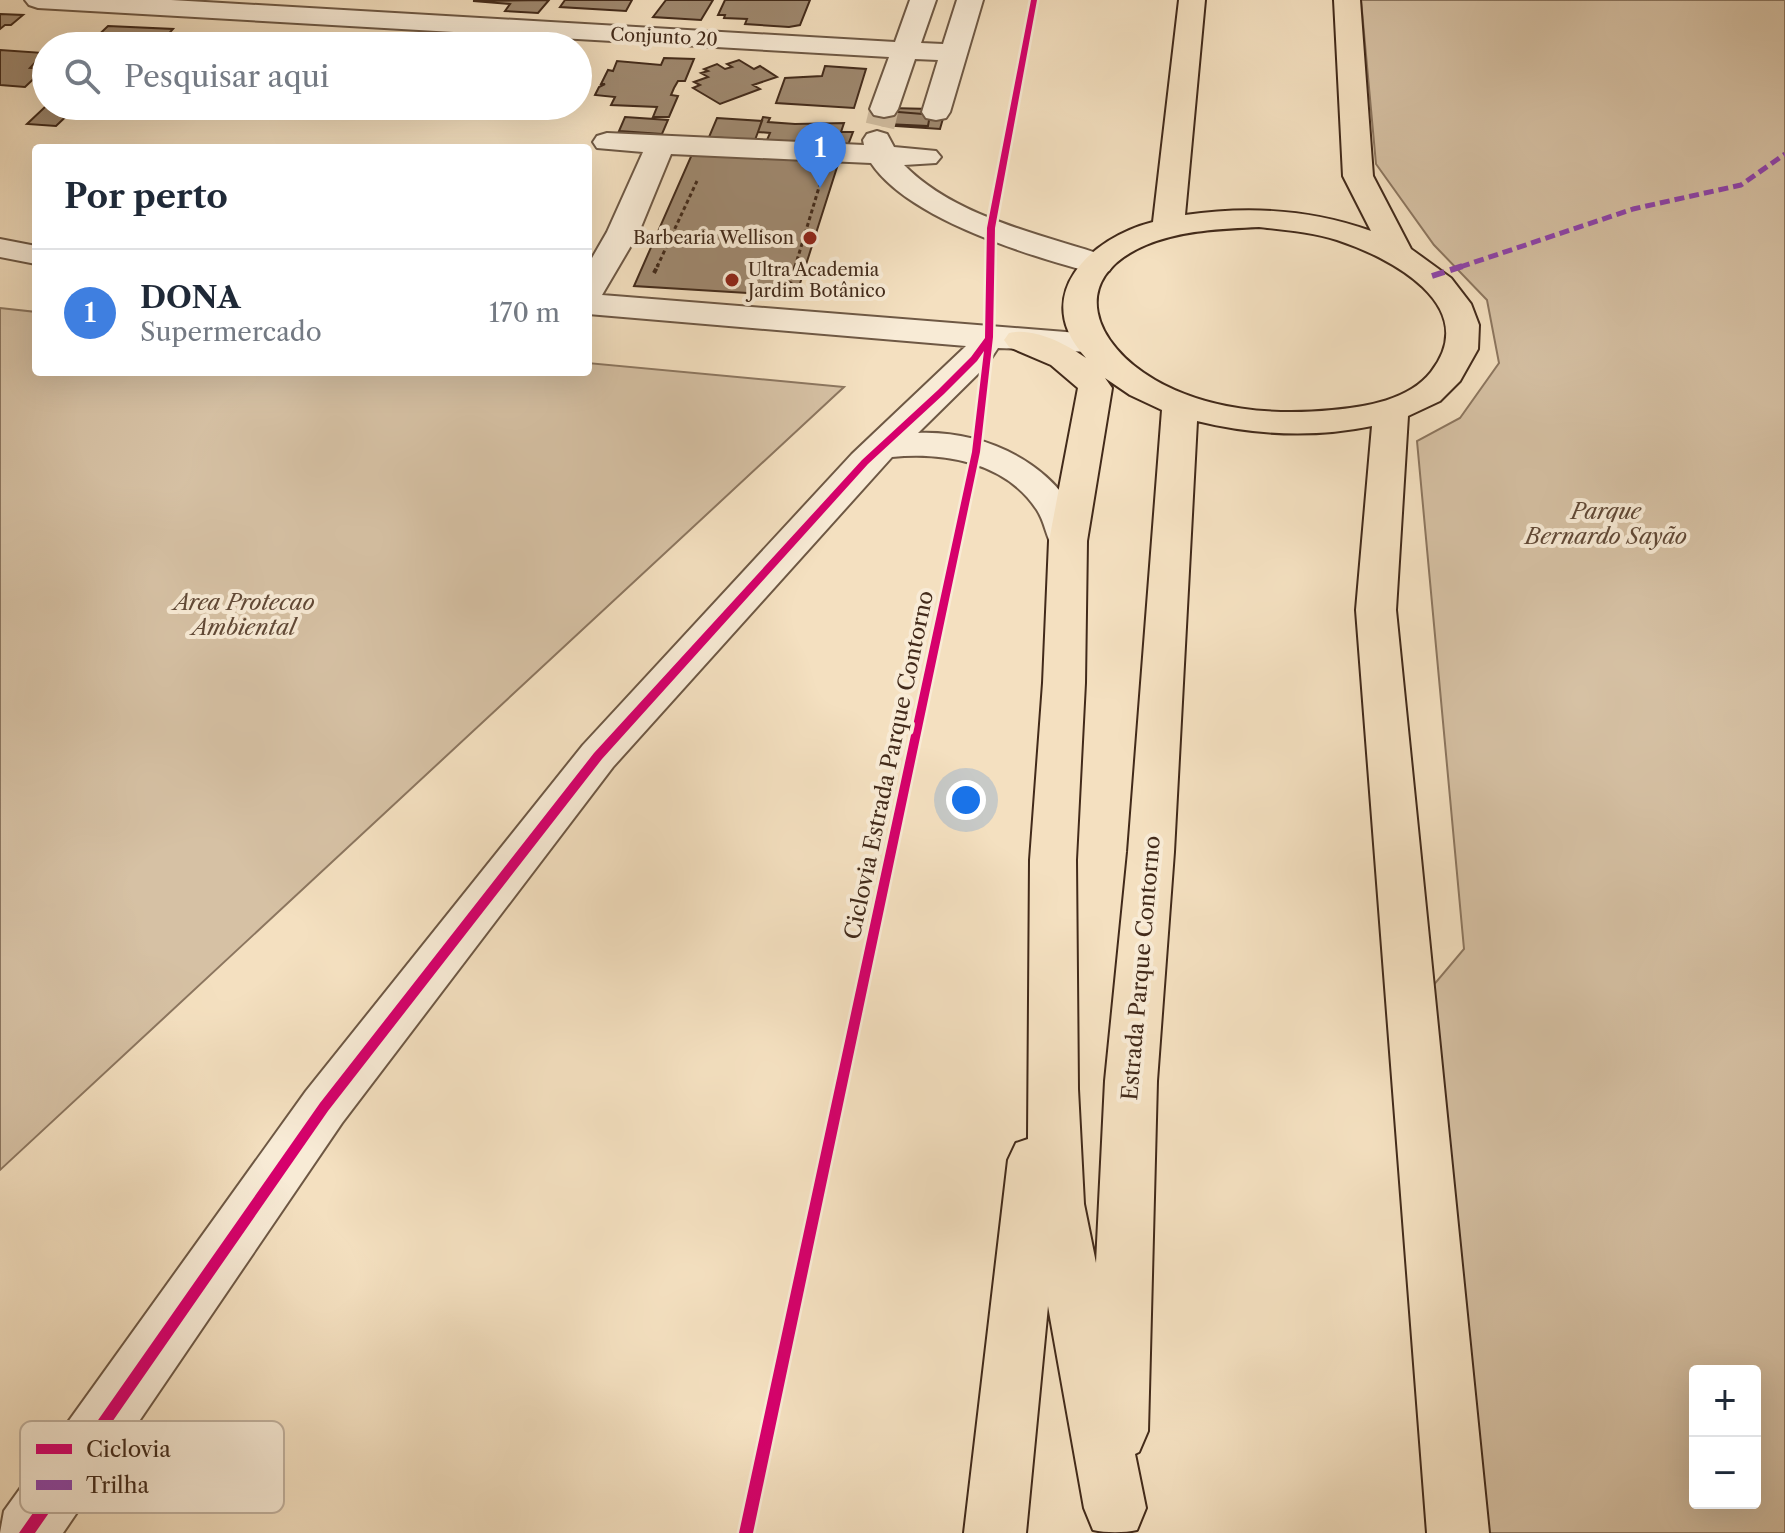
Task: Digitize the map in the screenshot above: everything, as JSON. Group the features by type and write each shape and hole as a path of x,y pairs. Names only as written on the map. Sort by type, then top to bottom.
{"main road":[{"path":"1168,228 1192,0"},
{"path":"1347,0 1358,176 1398,254"},
{"path":"1228,219 1290,221 1351,234 1398,254 1432,276 1450,296 1461,317 1464,339 1458,360 1444,380 1421,397 1391,411 1325,423 1288,424 1250,421 1180,404 1117,370 1091,342 1081,321 1079,301 1086,282 1098,264 1117,249 1168,228 1228,219"},
{"path":"1005,339 1066,358 1087,374 1095,388 1068,541 1061,741 1053,860 1052,1006 1057,1204 1115,1520"},
{"name":"Estrada Parque Contorno","path":"1115,1520 1131,1081 1151,852 1180,404"},
{"path":"1391,411 1376,610 1458,1533"},
{"path":"995,1533 1052,1006"}],"street":[{"name":"Conjunto 20","path":"38,0 582,32"},
{"path":"923,0 881,130 891,173 924,198 991,228 1098,264"},
{"path":"924,198 926,157 970,0"},
{"name":"Conjunto 20","path":"592,33 955,53"},
{"path":"607,142 661,144 881,130 926,157"},
{"path":"592,285 623,232 661,144"},
{"path":"0,248 32,254"},
{"path":"0,263 32,266"},
{"path":"592,304 1005,339 1091,342"},
{"path":"104,1421 324,1107 598,756 880,447 974,359 1005,339"},
{"path":"880,447 934,443 976,452 1011,468 1045,491 1059,514 1068,541"},
{"path":"26,1533 40,1513"}],"path":[{"path":"786,295 823,175"},
{"path":"649,283 699,177"},
{"path":"794,270 854,268"}],"green space":[{"name":"Parque Bernardo Sayão","path":"1361,0 1785,0 1785,1533 1457,1533 1410,1013 1464,949 1417,441 1460,418 1499,363 1487,300 1434,245 1376,164"},
{"name":"Area Protecao Ambiental","path":"0,308 32,312 32,376 592,376 592,363 844,387 0,1170"}],"building":[{"path":"549,0 538,13 505,11 510,4 473,1"},
{"path":"565,0 632,0 626,11 560,7"},
{"path":"666,0 713,0 701,20 653,17"},
{"path":"725,0 810,0 800,25 789,27 745,24 747,19 724,18 725,15 718,15"},
{"path":"0,14 23,15 0,29"},
{"path":"108,26 173,29 170,32 102,32"},
{"path":"0,50 32,52 32,80 25,87 0,85"},
{"path":"664,58 694,59 685,81 678,81 674,88 671,95 678,96 669,117 653,117 657,107 611,105 615,97 595,95 599,87 605,84 601,84 608,70 613,71 617,61 661,65"},
{"path":"739,60 754,69 760,66 777,77 753,85 760,89 720,104 693,88 700,85 694,82 708,77 701,73 708,71 704,69 717,64 725,69 732,67 727,64"},
{"path":"825,66 866,69 854,108 776,103 785,78 822,76"},
{"path":"889,108 931,109 928,126 886,124"},
{"path":"886,111 944,115 940,129 882,125"},
{"path":"625,117 668,120 662,134 619,131"},
{"path":"763,117 770,118 768,122 795,124 844,123 841,132 853,132 848,145 767,140 770,133 758,132"},
{"path":"717,118 762,121 755,140 709,137"},
{"path":"32,119 62,120 56,126 27,124"},
{"path":"693,152 839,161 796,296 634,286"}],"tunnel":[{"path":"880,126 884,109"}],"marked path":[{"path":"1432,276 1633,209 1741,185 1785,154"}],"cycle path":[{"name":"Ciclovia Estrada Parque Contorno","path":"746,1533 976,452 989,337 991,228 1034,0"},
{"path":"104,1421 324,1107 598,756 865,462 941,392 974,359 987,340"},
{"path":"26,1533 40,1513"}],"place":[{"name":"DONA","path":"820,188"},
{"name":"Barbearia Wellison","path":"810,238"},
{"name":"Ultra Academia Jardim Botânico","path":"732,280"}]}
